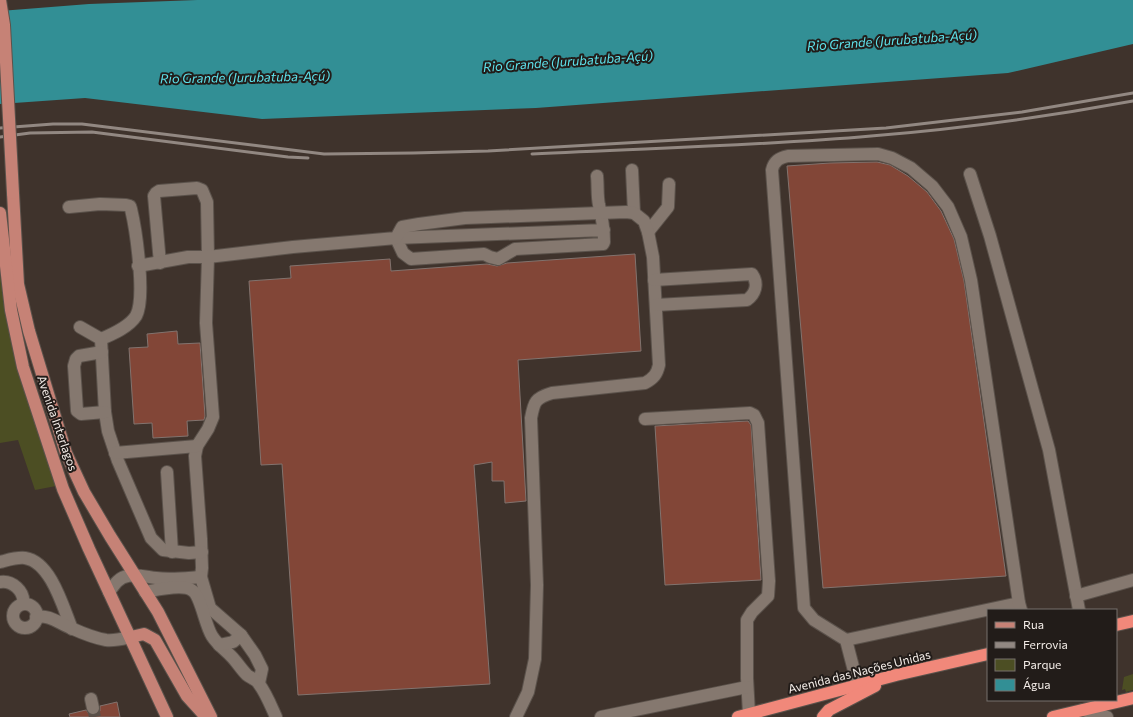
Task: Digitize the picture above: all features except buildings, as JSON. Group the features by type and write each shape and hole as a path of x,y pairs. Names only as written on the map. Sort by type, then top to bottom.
{"highway":[{"path":"1117,625 1133,621"},
{"name":"Avenida das Nações Unidas","path":"743,716 896,675 987,654"},
{"path":"827,715 896,675"},
{"path":"1053,717 1133,698"}],"main road":[{"name":"Avenida Interlagos","path":"0,0 4,25 18,284 31,338 66,453 84,492 158,612 211,717"},
{"name":"Avenida Interlagos","path":"0,214 11,310 23,367 63,489 167,717"},
{"path":"130,637 144,634 155,640 187,696 206,717"}],"lane":[{"path":"987,612 846,640 814,620 804,608 772,170 774,163 780,158 788,156 878,154 892,158 911,168 932,186 948,207 961,237 971,280 1020,606 1005,609"},
{"path":"632,170 634,213"},
{"path":"970,174 990,236 1049,450 1079,609"},
{"path":"396,238 403,254 411,259 484,254 498,259 515,249 603,244 604,230 602,213 599,204 597,176"},
{"path":"648,232 668,207 669,184"},
{"path":"160,263 154,196 159,191 198,188 202,190 205,194 207,202 208,257 206,323 213,417 208,430 197,446 195,456 202,552 201,577 210,608 241,635 262,669 259,683"},
{"path":"69,208 100,204 130,206 138,245 139,308 136,316 131,322 118,331 101,339"},
{"path":"396,238 402,227 465,218 602,213 634,213 644,221 648,232 653,257 659,365 657,374 652,380 645,383 552,393 541,396 535,402 531,418 537,584 535,659 528,692 516,717"},
{"path":"138,266 188,257 208,257 293,247 396,238 432,238 458,235 604,230"},
{"path":"511,234 512,251"},
{"path":"654,280 752,274 756,282 752,296 747,300 656,305"},
{"path":"80,327 101,339"},
{"path":"101,339 105,412 108,431 115,453 151,538 163,550 189,553 202,552"},
{"path":"102,352 79,356 76,359 74,366 77,411 81,414 105,412"},
{"path":"645,419 750,413 754,416 758,423 769,581 768,596 752,612 747,620 747,686 743,716"},
{"path":"115,453 197,446"},
{"path":"167,472 172,552"},
{"path":"0,562 25,558 40,565 50,578 72,629"},
{"path":"109,592 120,579 127,576 135,575 157,579 201,577"},
{"path":"1076,596 1133,580"},
{"path":"0,582 9,582 16,586 23,598 23,604"},
{"path":"145,592 179,587 189,588 194,591 212,635 219,645 233,657 242,670 259,683 276,717"},
{"path":"23,604 33,608 36,617 35,622 29,627 21,627 17,625 13,618 13,614 17,608 23,604"},
{"path":"36,617 42,616 50,618 72,629 106,640 130,637"},
{"path":"219,645 233,642 241,635"},
{"path":"846,640 858,686"},
{"path":"233,657 240,650 249,646"},
{"path":"601,717 747,686"},
{"path":"1083,710 1107,717"}],"green space":[{"path":"0,272 8,325 56,486 35,490 18,440 0,443"},
{"path":"1133,674 1133,690 1126,692 1125,689 1122,690 1124,677"}],"water":[{"name":"Rio Grande (Jurubatuba-Açú)","path":"197,0 1133,0 1133,44 1008,73 536,108 262,119 85,98 0,104 0,11 89,4"}],"tunnel":[{"path":"93,708 95,717"}],"railway":[{"path":"0,128 53,124 82,124 324,154 488,151 886,128 1022,112 1133,93"},
{"path":"532,154 787,142 904,133 1002,122 1133,101"},
{"path":"0,137 30,133 92,132 288,157 308,158"}]}
